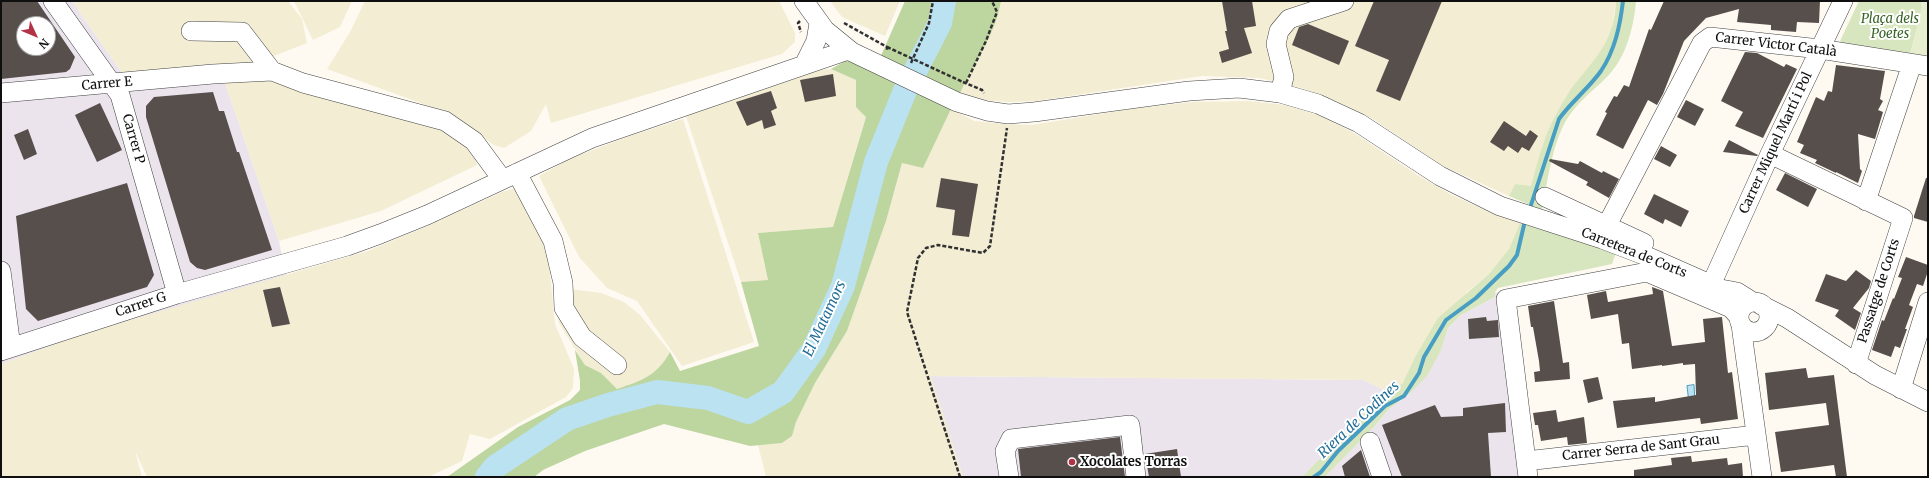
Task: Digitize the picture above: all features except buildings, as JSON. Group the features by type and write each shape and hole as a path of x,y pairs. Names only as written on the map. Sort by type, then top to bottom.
{"street":[{"name":"Carrer P","path":"53,1 120,95 129,122 177,294"},
{"name":"Carretera de Corts","path":"804,1 833,38 855,54 957,102 978,109 999,113 1034,112 1213,89 1239,88 1280,93 1318,104 1347,116 1447,180 1500,206 1545,222 1605,232 1737,292 1747,312 1787,318 1856,364 1928,402"},
{"path":"1280,93 1284,77 1276,44 1279,31 1289,19 1344,1"},
{"name":"Carrer Miquel Martí i Pol","path":"1715,283 1770,154 1843,1"},
{"path":"804,66 816,41 819,22"},
{"path":"191,31 242,32 272,71 303,83 445,121 474,141 510,176 553,241 562,283 564,308 582,337 617,365"},
{"name":"Carrer Victor Català","path":"1605,232 1702,43 1710,36 1820,49 1920,65"},
{"name":"Carrer G","path":"6,349 177,294 346,246 388,231 592,138 804,66 855,54"},
{"path":"1770,154 1866,201 1920,65"},
{"name":"Carrer E","path":"1,93 213,74 272,71"},
{"path":"1545,197 1605,232"},
{"name":"Passatge de Corts","path":"1856,364 1903,218 1866,201"},
{"path":"1,271 6,349"},
{"path":"1527,469 1506,300 1647,272 1731,308 1747,312 1768,313 1764,327 1753,347 1748,367"},
{"path":"1901,389 1928,302"},
{"path":"1747,312 1750,332 1787,318"},
{"path":"1747,312 1748,381 1762,477"},
{"path":"1009,477 1005,451 1011,439 1130,426 1136,477"},
{"name":"Carrer Serra de Sant Grau","path":"1527,469 1756,435"},
{"path":"1370,442 1382,477"}],"path":[{"path":"887,47 886,51 912,63 929,23 933,1"},
{"path":"842,22 861,34 887,47 965,82 986,41 997,12 992,1"},
{"path":"960,477 907,312 918,258 926,248 938,245 983,253 990,246 1008,123 999,113"}],"shaded area":[{"path":"1,1 72,1 122,73 221,71 279,241 286,276 89,332 1,364"},
{"path":"72,1 288,1 302,19 307,43 266,59 439,125 473,147 477,165 381,211 279,241 221,71 122,73"},
{"path":"294,1 352,1 340,27 313,40"},
{"path":"365,1 779,1 795,33 795,42 782,54 551,123 546,104 531,131 504,148 494,145 448,113 327,69 350,32"},
{"path":"830,1 900,1 885,36 842,17"},
{"path":"1001,1 1616,1 1612,28 1606,44 1556,115 1548,133 1531,186 1515,184 1509,196 1443,166 1373,119 1343,104 1305,89 1260,78 1202,76 1036,101 1008,102 959,96 967,75 978,60 1000,8"},
{"path":"831,69 856,80 856,107 866,116 833,227 758,233 768,280 741,282 686,116 821,70"},
{"path":"1249,101 1285,105 1321,116 1354,133 1419,176 1450,194 1520,223 1509,249 1489,274 1467,292 1414,359 1404,383 1390,393 1364,380 931,376 963,477 766,477 758,445 782,443 792,436 796,422 815,383 847,331 886,221 902,163 923,168 951,109 974,121 1032,125 1130,109 1193,102"},
{"path":"683,119 754,342 682,366 637,301 607,288 579,257 539,176 569,159 632,135"},
{"path":"516,188 547,244 555,324 574,369 573,388 566,397 490,439 470,434 462,461 428,477 147,477 135,451 142,477 1,477 1,364 89,332 368,251 502,192"},
{"path":"570,289 601,293 624,302 640,315 670,352 662,366 646,378 617,389 601,373 585,365 559,323 555,297"},
{"path":"1495,292 1506,299 1528,477 1325,477 1374,427 1389,409 1409,394 1441,350 1448,328 1461,315 1495,297"},
{"path":"930,376 1364,380 1390,393 1365,412 1302,477 963,477"}],"green space":[{"path":"905,1 1001,1 994,27 959,96 880,58"},
{"path":"1616,1 1636,1 1628,42 1614,69 1577,105 1563,126 1558,137 1551,162 1542,210 1509,196 1515,184 1531,186 1542,148 1552,121 1571,89 1602,49 1612,28"},
{"name":"Plaça dels Poetes","path":"1859,1 1921,1 1922,8 1910,55 1843,45 1840,41"},
{"path":"1921,1 1928,1 1928,57 1910,55 1922,8"},
{"path":"847,60 951,109 923,168 902,163 886,221 847,331 815,383 796,422 792,436 782,443 750,446 664,424 585,451 543,470 534,477 447,477 518,427 570,400 580,390 575,350 585,365 601,373 617,389 641,380 654,372 670,352 680,371 759,346 741,282 768,280 758,233 833,227 866,117 856,107 856,80 831,69"},
{"path":"1520,223 1616,253 1612,264 1498,288 1495,292 1495,297 1461,315 1448,328 1441,350 1427,376 1409,394 1389,409 1374,427 1325,477 1302,477 1365,412 1403,383 1414,359 1438,318 1489,274 1509,249"}],"water":[{"path":"1694,385 1695,402 1689,403 1687,386"}],"waterway":[{"name":"El Matamors","path":"487,477 495,467 567,419 608,405 657,392 708,398 748,412 783,392 814,349 843,286 876,162 904,93 940,23 944,1"},
{"name":"Riera de Codines","path":"1530,208 1559,119 1601,71 1610,55 1618,29 1623,1"},
{"name":"Riera de Codines","path":"1314,477 1321,472 1338,451 1385,406 1404,396 1419,373 1424,357 1446,320 1476,298 1509,266 1517,255 1524,225"}],"place":[{"name":"Xocolates Torras","path":"1072,462"}]}
